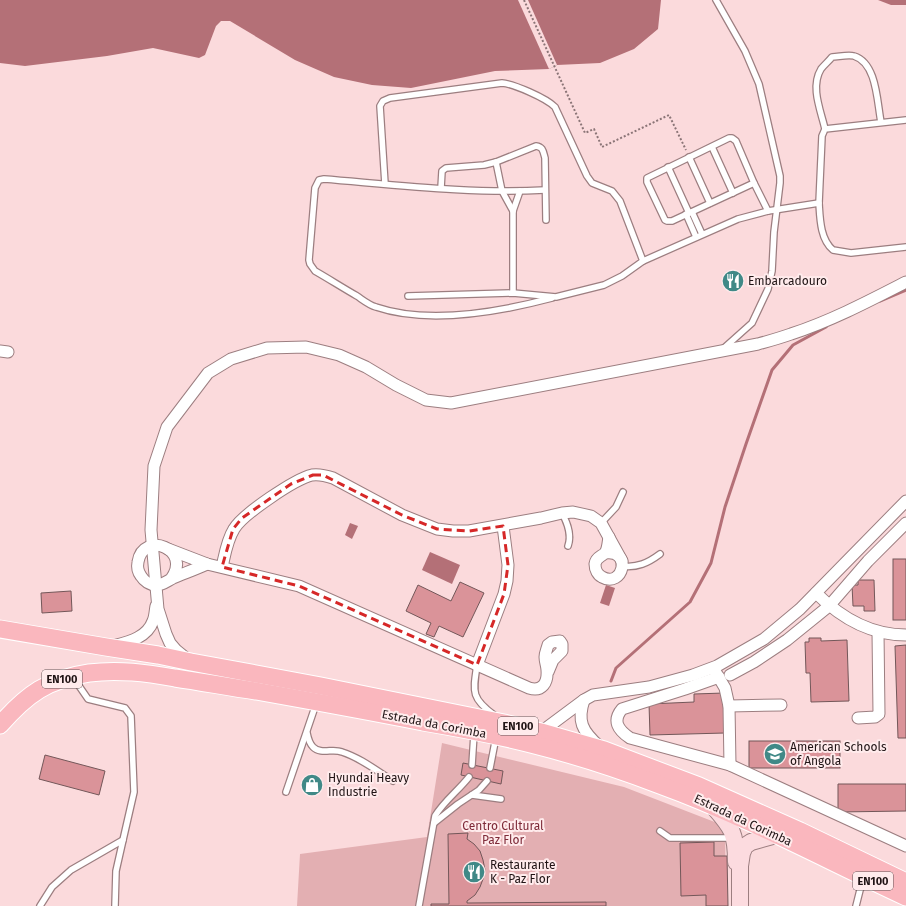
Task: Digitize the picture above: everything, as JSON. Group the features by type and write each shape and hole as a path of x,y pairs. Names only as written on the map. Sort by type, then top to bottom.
{"main road":[{"name":"EN100","path":"0,628 106,647"},
{"name":"Estrada da Corimba","path":"106,647 158,655 321,686 500,729 530,743 599,763 662,785 712,805 906,897"},
{"name":"Estrada da Corimba","path":"0,725 15,708 30,695 43,687 67,677 103,671 140,672 317,702 474,731 500,729 541,732 604,750 692,783 748,807 906,882"}],"street":[{"path":"191,662 170,643 160,618 152,546 154,466 167,427 208,373 231,360 267,348 306,347 339,355 366,367 396,385 426,400 451,402 758,344 791,334 866,303 906,282"},
{"path":"222,567 227,543 233,529 242,518 291,484 313,475 324,475 333,478 402,515 438,529 469,531 573,512 591,516 601,523 609,537 622,563 622,570 618,576 605,579 600,576 595,565 597,558 605,552 609,537"},
{"path":"541,732 592,695 650,687 670,682 718,664 764,639 800,609 906,501"},
{"path":"730,675 754,662 787,640 829,606 868,561 906,523"},
{"path":"477,665 504,594 507,581 508,565 503,526"},
{"path":"208,564 167,582 156,585 146,582 142,578 137,564 140,554 144,550 158,545 208,564 299,586 535,690 541,688 545,684 548,672"},
{"path":"168,548 172,552 177,563 171,579"},
{"path":"605,552 614,553 619,557 622,563"},
{"path":"816,593 829,606 853,622 878,632 894,635 906,635"},
{"path":"106,647 129,642 145,633 153,621 157,599"},
{"path":"858,718 875,717 879,714 878,632"},
{"path":"718,664 730,675 732,679 732,691 729,706"},
{"path":"718,664 719,677 725,688 729,706 730,765"},
{"path":"719,677 622,708 618,713 617,725 624,734 630,738 730,765 906,846"},
{"path":"584,700 580,711 582,725 590,738 604,750"},
{"path":"729,706 781,704"},
{"path":"712,805 727,822 735,838 736,864 740,877"},
{"path":"740,906 742,853 745,846 751,842 776,835"}],"lane":[{"path":"716,0 745,51 759,84 780,176 774,232 772,271 768,289 752,323 722,350"},
{"path":"881,122 872,74 864,61 853,55 832,57 821,70 817,83 816,95 826,129 822,136 819,203 822,231 826,242 833,250 851,253 906,247"},
{"path":"385,184 380,106 383,101 390,98 502,83 509,84 547,101 555,107 586,176 592,183 612,191 620,201 643,261"},
{"path":"826,129 906,120"},
{"path":"754,182 669,222 665,220 647,182 649,176 730,138 734,139 768,211"},
{"path":"441,188 442,171 446,168 484,165 496,162 536,146 540,147 543,150 545,158 546,220"},
{"path":"712,147 733,193"},
{"path":"689,157 710,203"},
{"path":"496,162 502,191 512,211"},
{"path":"668,167 699,236"},
{"path":"545,190 502,191 441,188 324,179 317,183 315,188 309,260 310,264 315,271 375,307 399,313 450,315 504,310 604,285 622,276 643,261 738,220 777,209 819,203"},
{"path":"513,293 512,211 520,191"},
{"path":"408,296 513,293 556,297"},
{"path":"601,523 616,507 623,492"},
{"path":"562,513 569,530 570,540 568,546"},
{"path":"622,563 631,567 639,566 660,554"},
{"path":"477,665 474,684 475,695 479,703 487,710 500,729 490,768"},
{"path":"67,677 77,683 88,699 125,708 131,716 134,792 116,871 115,906"},
{"path":"286,792 317,702"},
{"path":"472,765 474,731"},
{"path":"307,733 308,740 313,747 321,751 340,751 351,755 393,781"},
{"path":"418,906 435,816 440,808 469,777"},
{"path":"434,823 479,790 487,781"},
{"path":"472,795 501,799"},
{"path":"660,831 670,838 735,838"},
{"path":"40,906 52,887 71,870 123,840"},
{"path":"856,906 860,890 866,878"}],"path":[{"path":"524,0 584,134 594,129 602,147 669,115 689,157"}],"highlighted area":[{"path":"313,475 323,475 402,515 437,529 469,531 503,526 508,565 504,594 477,665 299,586 222,567 233,529 242,518 291,484"}],"green space":[{"name":"Centro Cultural Paz Flor","path":"442,743 624,787 725,826 726,906 297,906 300,854 427,837"}],"shaded area":[{"path":"0,0 661,0 658,29 634,49 600,63 557,65 549,69 495,71 411,88 372,85 334,77 295,60 230,21 221,21 216,26 205,55 199,58 153,48 107,56 25,66 0,63"},
{"path":"878,0 906,0 906,5 891,5"},
{"path":"350,523 358,526 352,539 345,535"},
{"path":"430,552 460,565 452,584 422,570"},
{"path":"606,585 615,588 609,606 600,603"}],"pier":[{"path":"518,0 528,0 557,65 549,69"}],"building":[{"path":"893,559 906,559 906,620 893,620"},
{"path":"858,580 874,580 875,611 864,611 864,606 853,606 852,585 858,585"},
{"path":"460,582 484,593 463,637 439,626 434,637 426,634 431,623 406,611 418,585 451,601"},
{"path":"71,591 72,611 42,613 41,593"},
{"path":"809,638 821,638 821,641 847,640 849,701 811,702 810,673 806,673 805,642 809,642"},
{"path":"906,645 906,738 898,738 895,646"},
{"path":"724,693 725,733 650,735 649,704 694,702 694,694"},
{"path":"749,741 840,741 840,768 749,768"},
{"path":"45,755 105,771 99,795 39,779"},
{"path":"463,763 503,771 501,784 461,775"},
{"path":"838,784 906,784 906,811 838,812"},
{"path":"468,833 467,839 480,851 485,870 480,887 475,895 467,901 467,903 606,902 606,906 431,906 431,904 449,904 448,834"},
{"path":"714,842 714,856 727,856 728,906 706,906 706,895 681,896 680,843"}],"waterway":[{"path":"880,301 906,290"},
{"path":"611,681 616,668 690,602 711,563 725,507 772,370 793,345 826,327"}],"place":[{"name":"Embarcadouro","path":"733,281"},
{"name":"American Schools of Angola","path":"775,754"},
{"name":"Hyundai Heavy Industrie","path":"312,785"},
{"name":"Restaurante K - Paz Flor","path":"474,872"}]}
